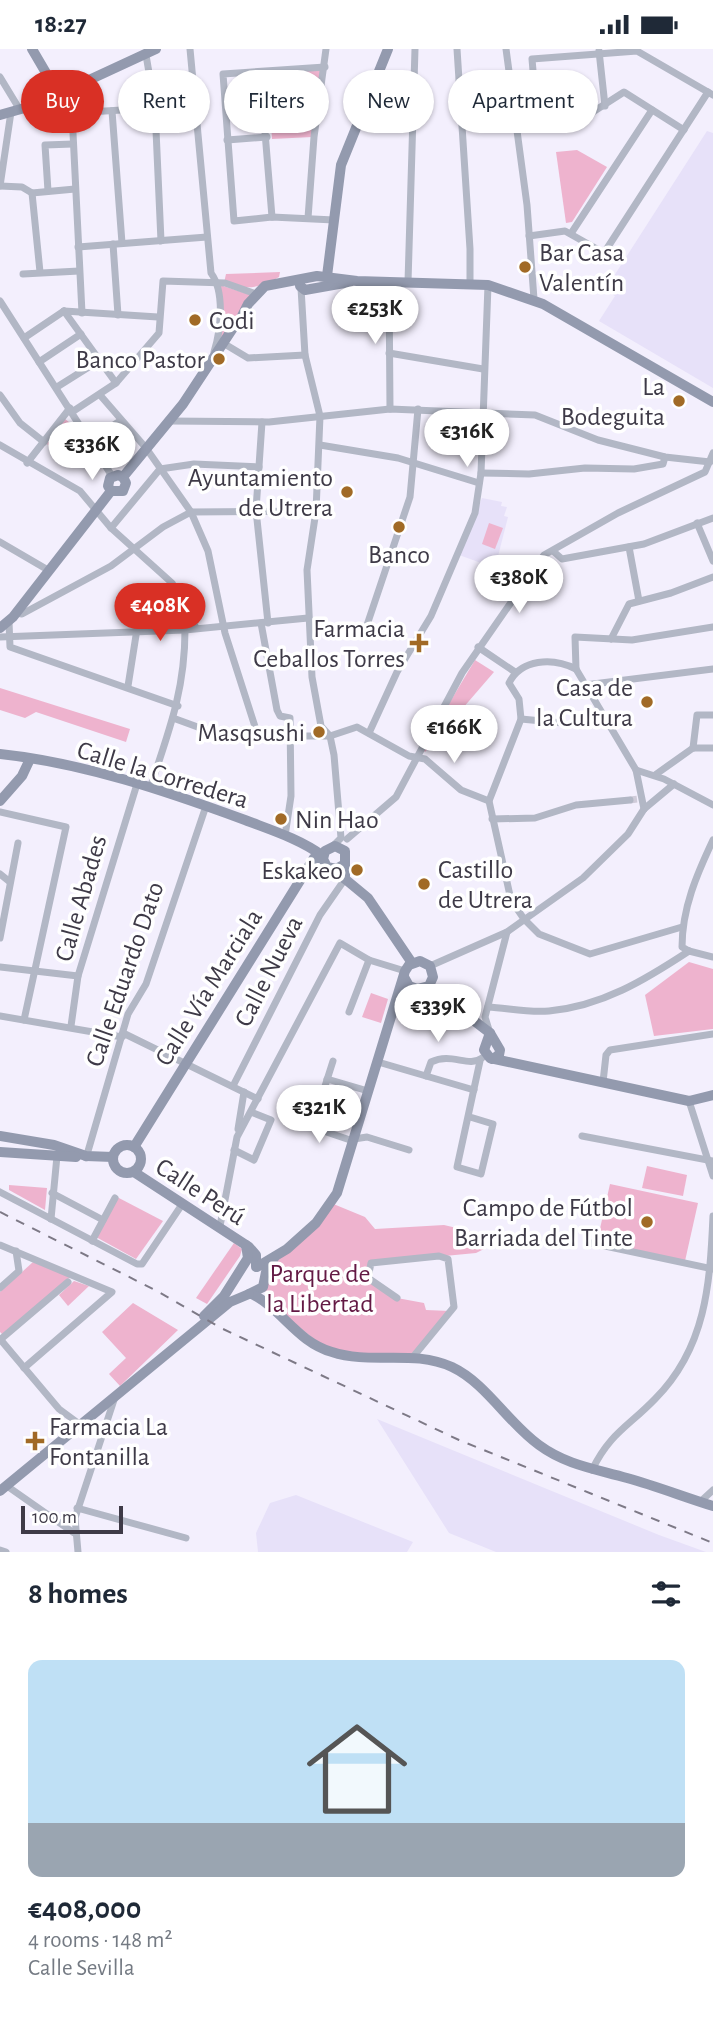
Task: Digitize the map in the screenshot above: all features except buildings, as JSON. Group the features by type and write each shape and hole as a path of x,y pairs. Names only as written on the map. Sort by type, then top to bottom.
{"street":[{"path":"32,49 44,70"},
{"path":"190,49 211,273 218,283 218,334 212,359"},
{"path":"308,218 314,137 326,49"},
{"path":"329,275 341,165 388,49"},
{"path":"408,282 415,49"},
{"path":"457,49 470,284"},
{"path":"506,49 509,70"},
{"path":"530,236 572,232 604,253 710,93 637,51 599,51 532,59 533,70"},
{"path":"599,51 606,106"},
{"path":"104,74 151,52 152,70"},
{"path":"286,70 325,67"},
{"path":"224,74 224,90"},
{"path":"0,77 16,111 0,186 22,187 32,194 75,189"},
{"path":"598,110 624,92 684,130"},
{"path":"0,115 21,109"},
{"path":"572,232 652,110"},
{"path":"112,111 122,243"},
{"path":"82,313 72,113 118,111"},
{"path":"156,133 161,241"},
{"path":"227,133 234,221 272,217 334,220"},
{"path":"267,133 272,217"},
{"path":"518,133 530,236 533,284 529,297"},
{"path":"227,140 267,137"},
{"path":"48,191 45,145 73,143"},
{"path":"32,194 40,272"},
{"path":"78,247 207,237"},
{"path":"113,244 118,315"},
{"path":"23,274 79,271"},
{"path":"0,301 91,440 118,476 125,489 117,493 111,491 107,483 118,476 146,448 169,421 256,294 273,283 300,285 329,275"},
{"path":"242,316 267,291 300,285 329,275 358,281 488,285 529,297 713,402"},
{"path":"27,463 71,410 116,383 159,333 158,317 163,281 218,283 256,294"},
{"path":"389,282 390,409"},
{"path":"300,285 305,355 320,416 316,512 307,570 308,618 312,677 321,726 330,736 338,844 346,857 338,867 345,879 377,909 406,978"},
{"path":"369,733 412,646 431,616 475,513 481,473 488,285"},
{"path":"24,338 64,311 158,317"},
{"path":"64,311 116,383"},
{"path":"40,362 81,334"},
{"path":"223,343 248,358 305,355"},
{"path":"389,352 483,369"},
{"path":"57,387 100,360"},
{"path":"0,395 20,423 44,442"},
{"path":"100,395 146,448 191,512 208,551 225,630 258,736"},
{"path":"169,421 262,422 390,409 535,415 598,440 665,457 711,458 705,472 618,513 544,555 478,647 396,797 323,857"},
{"path":"367,625 401,530 415,465 418,409"},
{"path":"91,440 120,421"},
{"path":"262,422 256,510 265,623 277,710 280,716 290,718 291,796 285,836"},
{"path":"0,445 27,463 50,471 80,491 111,527 172,583 196,628"},
{"path":"320,445 360,450 480,483"},
{"path":"481,473 634,469 663,464 665,457"},
{"path":"111,527 160,468 194,464 259,467"},
{"path":"111,491 4,625 10,647 128,686 178,706"},
{"path":"16,613 22,614 111,566 163,527 191,512 316,512"},
{"path":"553,551 562,559 629,547 713,518"},
{"path":"697,523 713,561"},
{"path":"0,542 48,570"},
{"path":"629,547 639,601"},
{"path":"611,639 629,604 671,593 713,577"},
{"path":"0,637 137,629 225,630 308,618"},
{"path":"644,809 636,800 636,770 576,669 575,637 657,637 713,627"},
{"path":"128,686 137,629"},
{"path":"150,788 178,706 185,666 185,630"},
{"path":"478,647 515,673"},
{"path":"576,669 567,664 528,662 515,673 509,683 519,699 521,719 489,801 511,900 539,934 590,954 682,927"},
{"path":"585,685 713,669"},
{"path":"693,748 697,715 713,715"},
{"path":"173,718 214,733 258,736 330,736 357,727 415,758 425,759 461,790 489,801"},
{"path":"521,719 563,723"},
{"path":"654,775 693,748 713,748"},
{"name":"Calle la Corredera","path":"0,754 137,784 206,806 311,847 323,857 325,865 338,867"},
{"path":"0,801 22,776 24,758"},
{"path":"636,770 674,784 713,805"},
{"name":"Calle Abades","path":"71,1026 78,976 137,784"},
{"path":"430,966 507,932 583,878 628,834 644,809 674,784"},
{"path":"492,819 535,818 576,805 636,800"},
{"name":"Calle Eduardo Dato","path":"86,1157 128,1014 146,983 206,806"},
{"path":"0,812 66,827 32,972 24,1020"},
{"path":"713,840 691,888 682,927 682,947 713,957"},
{"path":"0,938 3,878 18,843"},
{"name":"Calle la Corredera","path":"311,847 338,844"},
{"name":"Calle Vía Marciala","path":"134,1147 314,858 323,857"},
{"name":"Calle Nueva","path":"233,1086 320,915 345,879"},
{"path":"470,1117 493,1123 481,1174 457,1167 474,1090 488,1053 490,1033 485,1017 507,932"},
{"path":"174,1347 224,1296 239,1273 257,1267 296,1241 327,1210 337,1192 406,978 422,962 430,966 433,977 429,985 417,989 406,978 340,943 237,1137"},
{"path":"488,1007 549,1011 607,997 642,981 689,951"},
{"path":"349,1011 369,960"},
{"path":"0,967 78,976"},
{"path":"429,985 490,1033"},
{"path":"0,1016 71,1026 121,1037 125,1034 258,1099"},
{"path":"603,1082 607,1053 613,1048 713,1034"},
{"path":"426,1076 431,1062 436,1059 448,1056 470,1062 488,1053 689,1101 713,1095"},
{"path":"312,1127 333,1061"},
{"path":"378,1062 474,1090"},
{"path":"327,1079 368,1091"},
{"path":"219,1226 244,1092"},
{"path":"689,1101 711,1162 713,1177"},
{"path":"234,1150 254,1160 271,1120 251,1112"},
{"path":"294,1121 354,1140 367,1137 409,1150"},
{"path":"0,1136 54,1145 86,1157"},
{"path":"582,1136 711,1162"},
{"path":"122,1146 134,1147 141,1158 134,1172 118,1171 113,1158 122,1146"},
{"path":"0,1152 113,1158"},
{"path":"51,1219 57,1156"},
{"name":"Calle Perú","path":"134,1172 246,1245 256,1255 257,1267"},
{"path":"0,1192 137,1264 142,1264 183,1203"},
{"path":"52,1193 103,1220"},
{"path":"92,1241 115,1198"},
{"path":"592,1470 609,1439 644,1410 674,1378 696,1339 710,1300 713,1216"},
{"path":"591,1243 712,1268"},
{"path":"0,1245 112,1292 24,1368"},
{"name":"Calle Perú","path":"239,1273 248,1258 246,1245"},
{"path":"0,1288 19,1271 16,1251"},
{"path":"256,1255 272,1257"},
{"path":"397,1298 368,1278 371,1263 439,1256 449,1259 454,1307 413,1357"},
{"path":"74,1533 3,1488 114,1400 234,1298 261,1290 272,1257"},
{"path":"257,1267 265,1281 268,1302"},
{"path":"239,1273 238,1288 268,1302 300,1336 329,1351 369,1357 413,1357 457,1370 538,1445 576,1465 660,1487 713,1506"},
{"path":"68,1282 0,1339 60,1409 82,1426"},
{"path":"78,1552 74,1533 77,1508 114,1400"},
{"path":"700,1502 713,1490"},
{"path":"77,1508 186,1538"},
{"path":"0,1550 6,1552"}],"shaded area":[{"path":"707,131 713,133 713,388 599,321 615,296 605,290"},
{"path":"482,498 502,502 501,506 507,507 504,516 508,517 495,568 459,555"},
{"path":"377,1419 706,1552 496,1552 449,1533"},
{"path":"296,1495 413,1542 407,1552 258,1552 256,1533 270,1503"}],"green space":[{"path":"272,133 313,133 312,137 272,139"},
{"path":"577,150 607,167 572,222 566,223 556,152"},
{"path":"280,272 279,277 258,286 239,287 224,283 226,274"},
{"path":"220,285 251,295 239,317 219,340"},
{"path":"65,419 78,429 60,454 47,444"},
{"path":"489,523 503,528 495,549 482,544"},
{"path":"475,660 494,672 425,752 422,749"},
{"path":"0,688 130,729 126,742 36,712 25,718 0,710"},
{"path":"689,962 713,969 713,1029 654,1036 645,995"},
{"path":"371,993 388,999 381,1023 362,1017"},
{"path":"647,1166 687,1175 683,1196 642,1188"},
{"name":"Campo de Fútbol Barriada del Tinte","path":"610,1184 698,1203 685,1261 597,1242"},
{"path":"9,1185 47,1188 45,1210 9,1190"},
{"path":"117,1197 163,1221 136,1259 96,1237"},
{"name":"Parque de la Libertad","path":"331,1203 365,1217 375,1229 444,1225 486,1235 484,1249 476,1253 371,1263 368,1278 397,1298 424,1303 426,1310 450,1311 413,1357 329,1351 268,1302 264,1285 267,1269"},
{"path":"234,1243 242,1249 240,1256 207,1304 196,1298"},
{"path":"33,1262 70,1277 3,1335 0,1332 0,1292"},
{"path":"74,1281 89,1286 68,1306 59,1295"},
{"path":"133,1303 178,1330 120,1386 109,1374 126,1358 102,1332"}],"tunnel":[{"path":"630,800 638,799"}],"railway":[{"path":"0,1212 157,1291 221,1328 459,1440 713,1543"}],"place":[{"name":"Bar Casa Valentín","path":"525,267"},
{"name":"Codi","path":"195,320"},
{"name":"Banco Pastor","path":"219,359"},
{"name":"La Bodeguita","path":"679,401"},
{"name":"Ayuntamiento de Utrera","path":"347,492"},
{"name":"Banco","path":"399,527"},
{"name":"Farmacia Ceballos Torres","path":"419,643"},
{"name":"Casa de la Cultura","path":"647,702"},
{"name":"Masqsushi","path":"319,732"},
{"name":"Nin Hao","path":"281,819"},
{"name":"Eskakeo","path":"357,870"},
{"name":"Castillo de Utrera","path":"424,884"},
{"name":"Campo de Fútbol Barriada del Tinte","path":"647,1222"},
{"name":"Farmacia La Fontanilla","path":"35,1441"}]}
